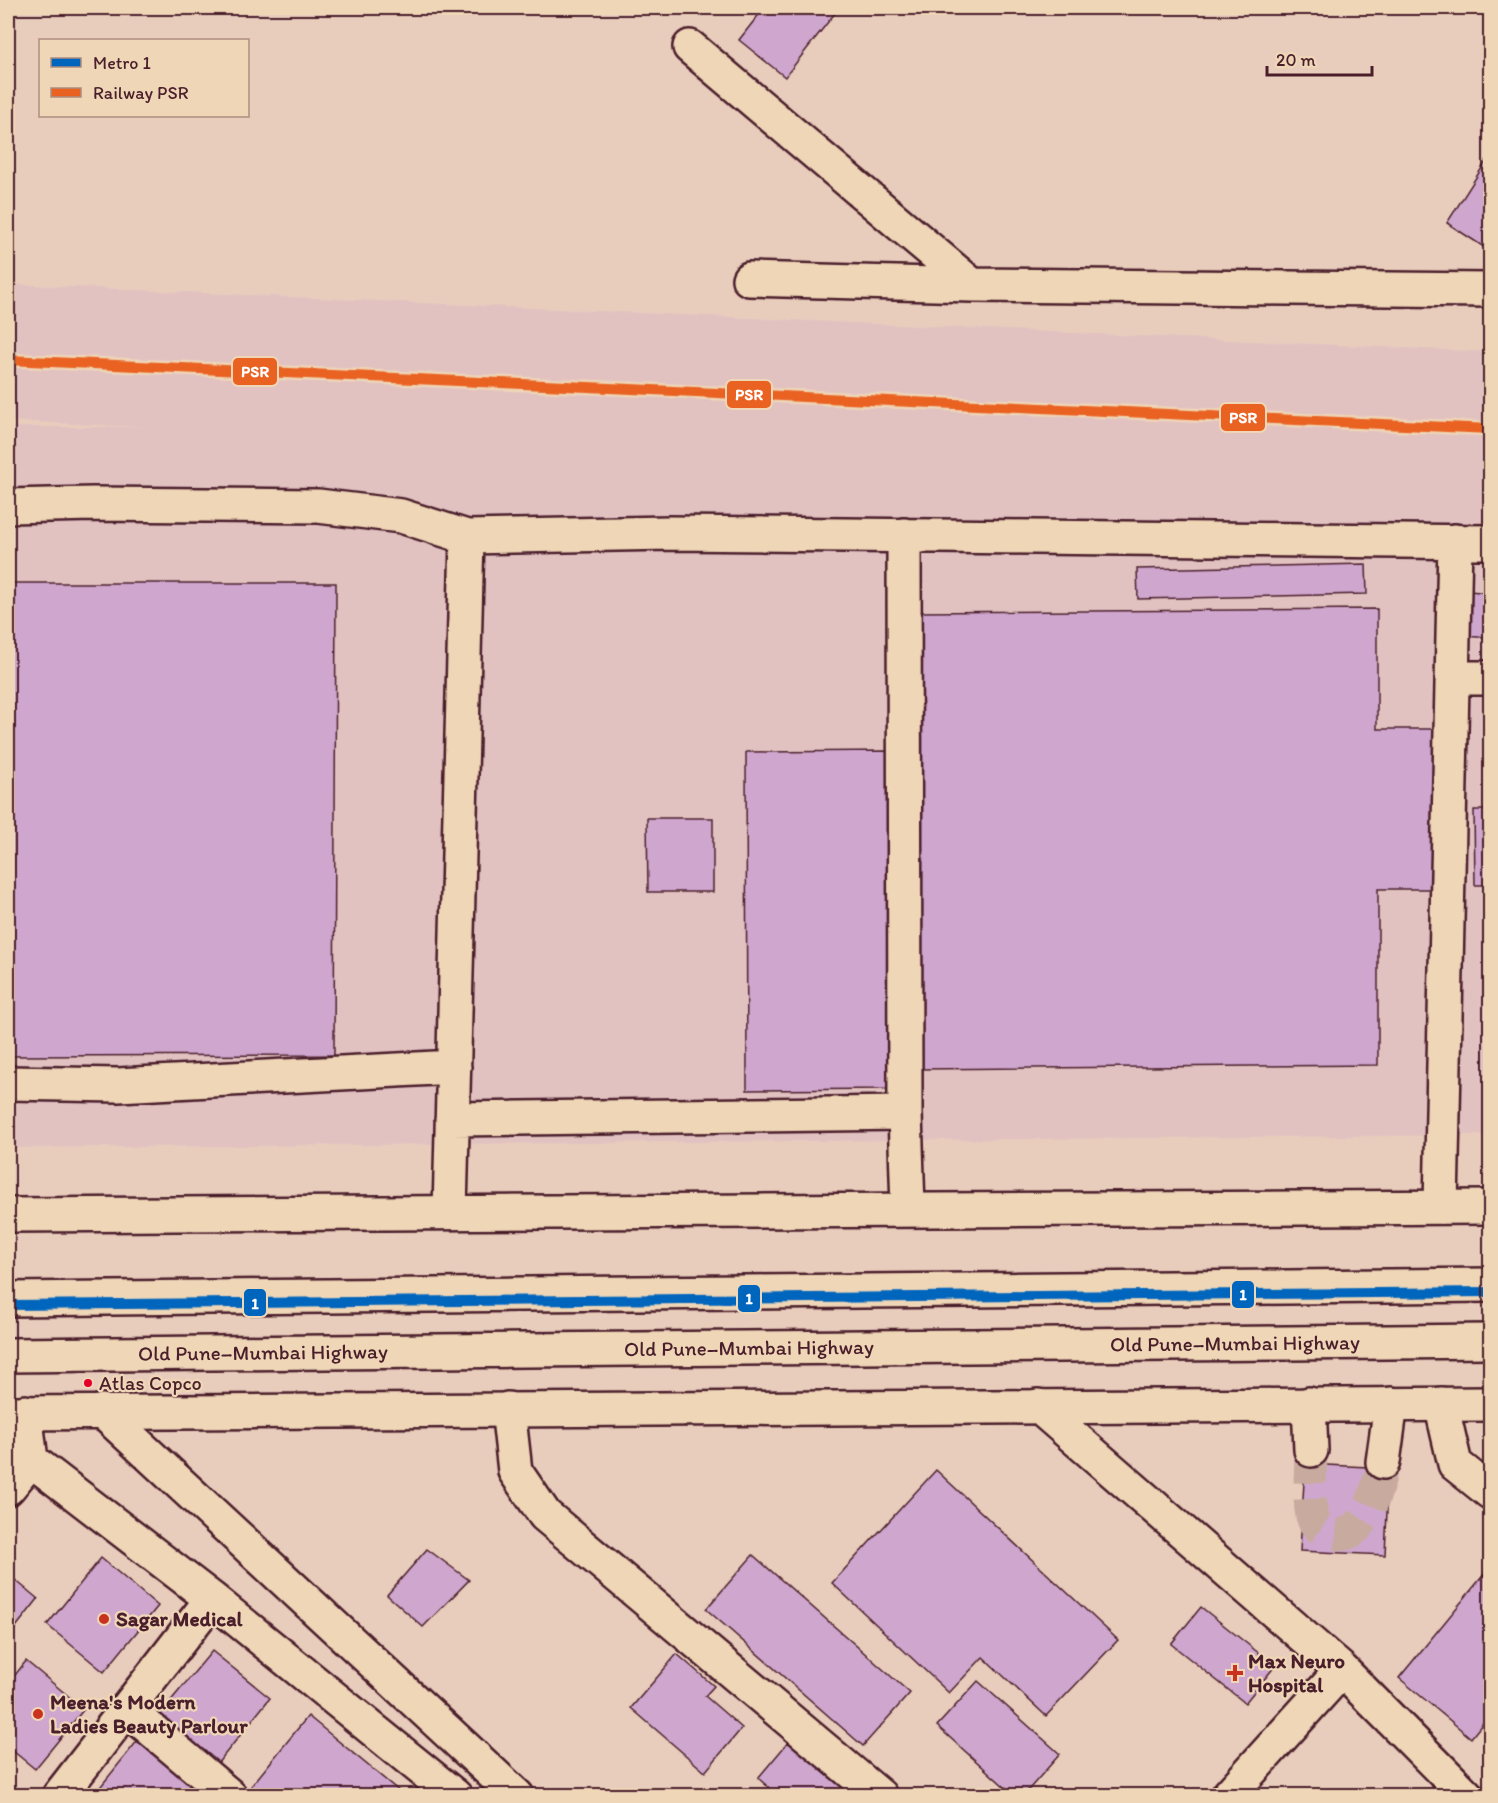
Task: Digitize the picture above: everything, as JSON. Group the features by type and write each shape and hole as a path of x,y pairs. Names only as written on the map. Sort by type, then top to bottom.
{"main road":[{"path":"690,47 972,285"},
{"path":"749,279 972,285 1491,290"},
{"path":"8,506 93,504 318,506 401,516 467,537 670,533 1491,542"},
{"path":"904,535 905,1113 908,1209"},
{"path":"450,1211 467,537"},
{"path":"1441,1207 1455,541"},
{"path":"1452,678 1491,678"},
{"path":"8,1083 118,1085 454,1067"},
{"path":"452,1119 905,1113"},
{"path":"8,1215 1491,1207"},
{"path":"8,1299 1491,1285"},
{"name":"Old Pune–Mumbai Highway","path":"8,1355 1491,1341"},
{"path":"1309,1404 1311,1450"},
{"path":"1383,1462 1391,1404"},
{"path":"1441,1404 1455,1464 1491,1492"},
{"path":"455,1796 212,1599 31,1460 16,1412 1491,1404"},
{"path":"1038,1406 1342,1670 1456,1792"},
{"path":"508,1409 515,1471 545,1515 880,1796"},
{"path":"102,1411 510,1793"},
{"path":"8,1488 31,1460"},
{"path":"59,1796 212,1599"},
{"path":"1228,1796 1342,1670"},
{"path":"127,1709 230,1796"}],"shaded area":[{"path":"8,284 1490,352 1490,1135 8,1148 8,427 142,427 8,421"}],"building":[{"path":"704,8 716,8 711,14"},
{"path":"764,8 839,8 785,77 739,40"},
{"path":"1487,160 1490,162 1490,251 1447,223"},
{"path":"1366,564 1367,594 1138,599 1137,569"},
{"path":"8,583 336,583 334,1055 8,1056"},
{"path":"1469,591 1490,593 1490,638 1464,636"},
{"path":"1377,609 1377,729 1436,729 1436,889 1378,889 1378,1065 919,1069 918,612"},
{"path":"889,751 890,1089 747,1090 746,752"},
{"path":"1474,810 1490,810 1490,885 1475,885"},
{"path":"647,818 713,818 713,892 648,892"},
{"path":"1305,1464 1389,1468 1385,1555 1300,1551"},
{"path":"936,1470 1118,1640 1046,1716 983,1657 949,1693 832,1583"},
{"path":"427,1549 469,1580 423,1627 387,1595"},
{"path":"753,1555 910,1693 863,1746 706,1609"},
{"path":"101,1558 158,1606 104,1672 47,1625"},
{"path":"1490,1567 1490,1714 1471,1738 1399,1678"},
{"path":"8,1574 38,1599 8,1637"},
{"path":"1201,1607 1275,1666 1245,1703 1171,1644"},
{"path":"212,1651 270,1698 213,1769 154,1721"},
{"path":"677,1654 714,1686 705,1696 742,1728 705,1772 631,1708"},
{"path":"26,1661 84,1709 35,1769 8,1747 8,1684"},
{"path":"978,1681 1060,1754 1023,1796 1015,1796 937,1726"},
{"path":"308,1716 405,1796 255,1796 248,1790"},
{"path":"138,1740 194,1786 186,1796 93,1796"},
{"path":"790,1740 854,1796 773,1796 775,1793 758,1778"}],"tunnel":[{"path":"1311,1450 1310,1500 1313,1519 1324,1531 1340,1535 1351,1531 1367,1512 1383,1462"}],"metro line":[{"name":"1","path":"8,1305 1490,1292"}],"rail line":[{"name":"PSR","path":"8,360 1490,429"}],"place":[{"name":"Atlas Copco","path":"88,1383"},
{"name":"Sagar Medical","path":"104,1619"},
{"name":"Max Neuro Hospital","path":"1235,1673"},
{"name":"Meena's Modern Ladies Beauty Parlour","path":"38,1714"}]}
